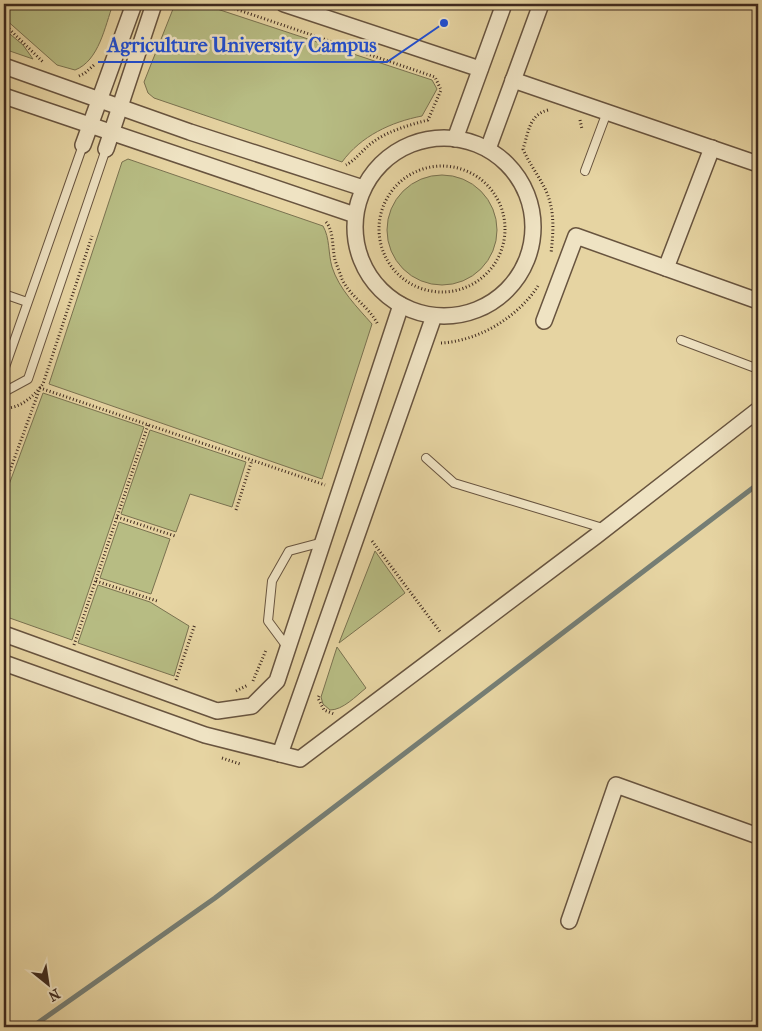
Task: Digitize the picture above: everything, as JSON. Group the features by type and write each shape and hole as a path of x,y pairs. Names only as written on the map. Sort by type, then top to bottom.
{"street":[{"path":"83,145 134,4"},
{"path":"106,148 154,4"},
{"path":"284,4 480,69"},
{"path":"455,139 504,4"},
{"path":"488,149 541,4"},
{"path":"4,66 190,132 363,188"},
{"path":"513,80 758,164"},
{"path":"4,96 355,215"},
{"path":"432,139 455,139 488,149 511,168 527,194 533,223 529,253 516,280 494,301 467,314 434,316 408,309 384,294 366,271 356,244 355,215 363,188 380,164 404,147 432,139"},
{"path":"666,268 712,148"},
{"path":"544,321 576,236 758,301"},
{"path":"4,634 217,711 252,706 278,681 401,305"},
{"path":"280,754 434,316"},
{"path":"4,663 204,735 300,759 606,529 758,410"},
{"path":"290,642 319,643"},
{"path":"569,921 616,785 758,836"}],"lane":[{"path":"585,171 607,112"},
{"path":"4,370 83,145"},
{"path":"4,392 28,379 106,148"},
{"path":"4,294 27,302"},
{"path":"681,340 758,369"},
{"path":"426,458 454,483 606,529"},
{"path":"290,642 268,621 272,581 290,551 323,542"}],"path":[{"path":"221,4 435,77 441,90 428,120 381,137 362,151 352,162 341,166"},
{"path":"4,24 50,68 41,65"},
{"path":"74,76 85,73 97,61"},
{"path":"551,256 554,225 550,201 543,184 523,149 534,117 540,112 556,111"},
{"path":"579,118 582,129"},
{"path":"450,166 470,172 487,185 499,202 505,223 504,243 496,261 483,276 460,289 447,292 427,290 408,282 394,270 386,257 379,230 382,209 392,190 408,176 428,167 450,166"},
{"path":"325,221 331,231 335,260 343,280 352,296 374,317 379,326"},
{"path":"4,487 40,388 47,374 94,227"},
{"path":"437,351 441,342 450,342 472,336 511,316 530,299 540,283"},
{"path":"4,408 22,403 40,388"},
{"path":"40,388 325,485"},
{"path":"83,648 74,645 148,425"},
{"path":"236,510 252,460"},
{"path":"117,517 175,536"},
{"path":"369,550 375,532"},
{"path":"372,541 442,636"},
{"path":"95,581 157,601"},
{"path":"185,683 176,680 195,624"},
{"path":"230,694 254,680 266,650"},
{"path":"321,689 318,698 324,710 334,714 339,712"}],"green space":[{"path":"4,4 113,4 104,32 95,51 90,59 75,70 57,65 4,18"},
{"path":"175,4 202,4 432,80 437,89 422,116 388,126 367,138 342,162 154,98 148,93 144,82"},
{"path":"4,29 23,45 33,59 4,49"},
{"path":"128,159 323,226 327,236 332,267 339,283 372,324 322,479 49,384 122,162"},
{"path":"442,175 453,176 463,180 481,191 492,209 496,219 496,241 492,251 481,269 463,280 453,284 442,285 431,284 421,280 403,269 392,251 388,241 387,230 388,219 392,209 403,191 421,180 431,176"},
{"path":"43,393 144,427 72,640 4,616 4,498"},
{"path":"150,430 246,462 232,507 190,494 176,532 121,514"},
{"path":"119,522 170,539 151,594 100,578"},
{"path":"375,551 405,593 339,643"},
{"path":"98,585 150,602 189,626 174,676 78,643"},
{"path":"337,647 366,688 340,708 330,710 323,704 321,697"}],"waterway":[{"path":"32,1027 215,898 758,484"}],"place":[{"name":"Agriculture University Campus","path":"444,23"}]}
